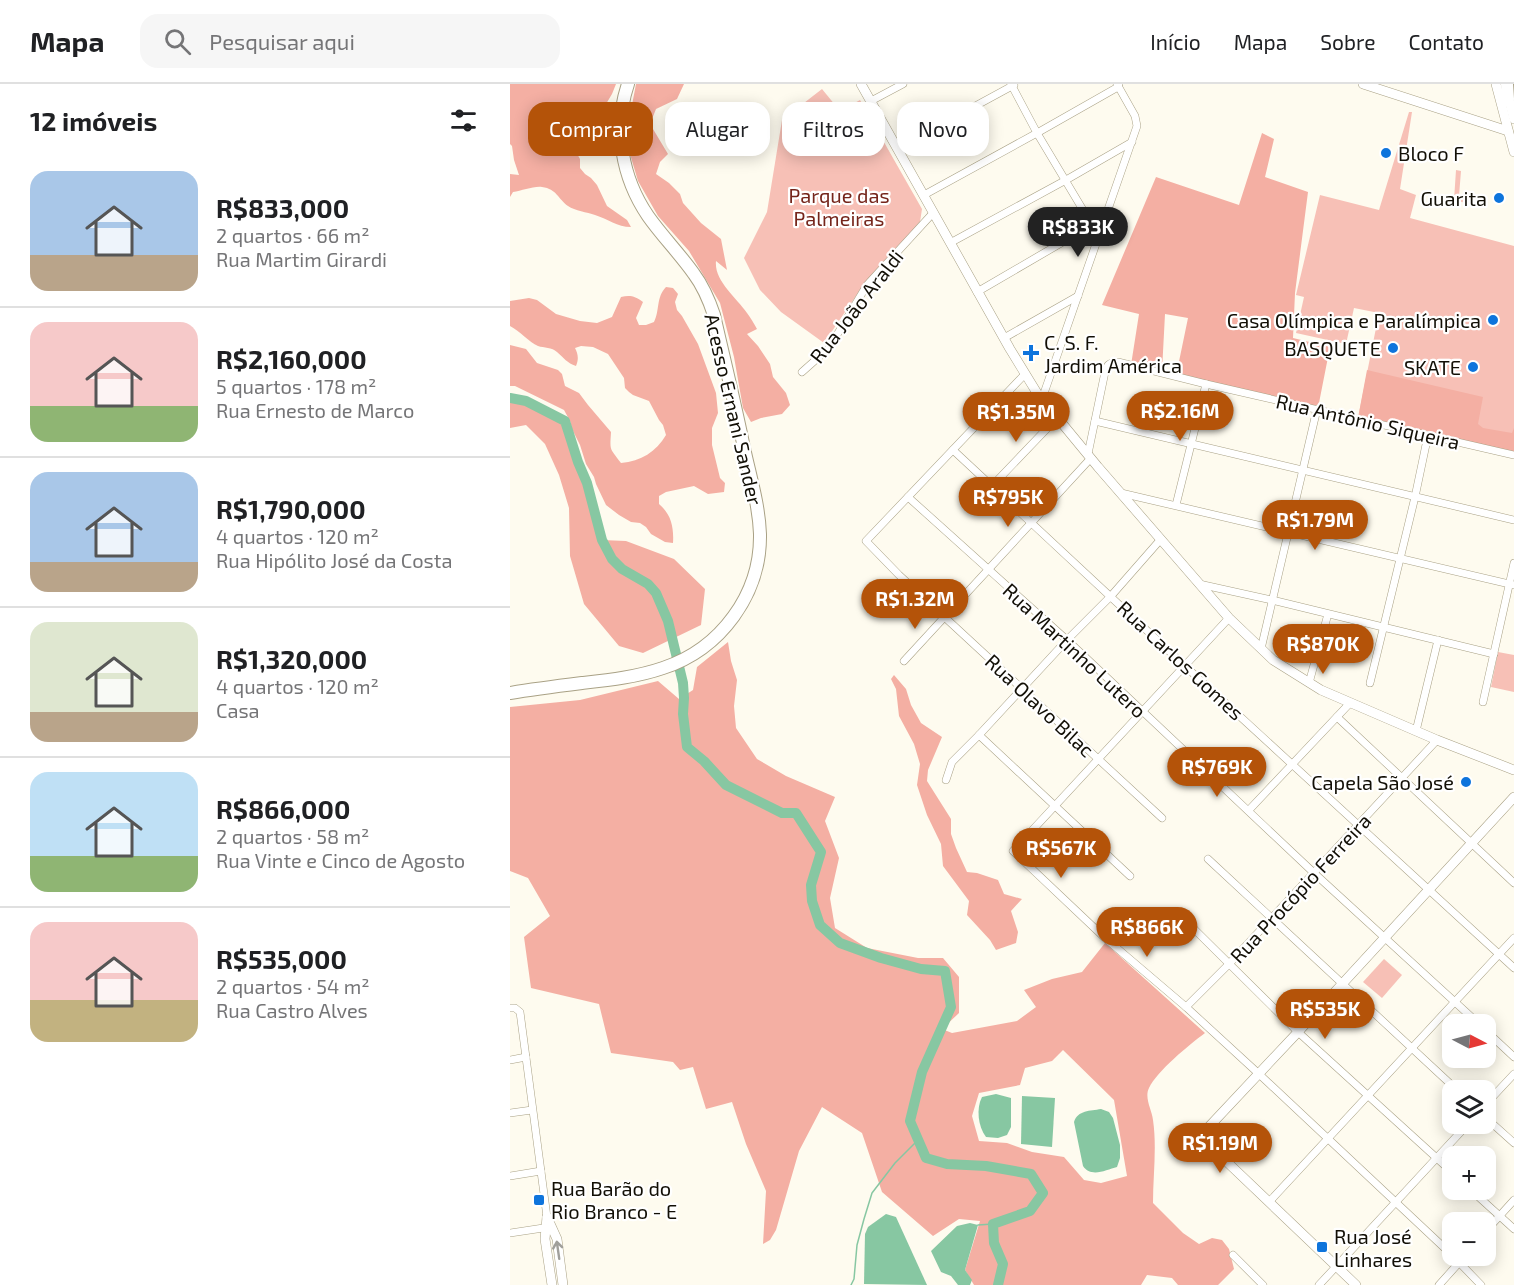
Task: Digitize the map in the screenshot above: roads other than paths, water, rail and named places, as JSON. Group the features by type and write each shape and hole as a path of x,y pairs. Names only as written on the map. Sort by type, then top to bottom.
{"highway":[{"name":"Acesso Ernani Sander","path":"510,693 621,678 662,668 687,658 712,640 737,612 746,598 755,573 760,531 758,514 714,315 695,275 647,215 634,192 626,170 622,147 621,124 628,84"},
{"path":"1506,84 1511,99"}],"street":[{"path":"861,84 897,146"},
{"path":"871,101 903,84"},
{"path":"1363,84 1509,131"},
{"path":"1496,84 1514,152"},
{"path":"982,102 1013,85 1037,133 1092,225 1100,234"},
{"path":"924,195 1037,133 1118,85 1135,116 1137,126 1042,399"},
{"path":"1511,99 1514,119"},
{"path":"950,243 1132,142"},
{"path":"902,156 1024,374 1089,456 1229,618 1273,660 1309,683 1437,740 1514,770"},
{"name":"Rua João Araldi","path":"802,372 828,348 867,285 933,213"},
{"path":"978,292 1092,225"},
{"path":"1004,338 1078,296"},
{"name":"Rua Antônio Siqueira","path":"1095,421 1107,365 1111,362 1118,362 1514,455"},
{"path":"908,497 1024,374"},
{"path":"1176,505 1206,384"},
{"path":"1261,649 1317,409"},
{"path":"992,486 1058,417"},
{"path":"904,660 1089,456 1095,421 1514,520"},
{"path":"1370,683 1428,435"},
{"name":"Rua Carlos Gomes","path":"953,450 1514,968"},
{"path":"1121,493 1512,584"},
{"name":"Rua Olavo Bilac","path":"908,497 867,541 897,573 1162,818"},
{"name":"Rua Martinho Lutero","path":"908,497 1067,640 1314,873 1468,1014"},
{"path":"946,780 952,762 1111,596 1161,539"},
{"path":"1483,702 1512,584 1514,563"},
{"path":"1199,584 1494,654"},
{"path":"1309,683 1328,614"},
{"path":"1229,618 1013,851 1105,938 1186,1007 1442,1246"},
{"path":"1416,731 1438,640"},
{"path":"1248,810 1350,703"},
{"path":"1336,717 1514,883"},
{"path":"980,735 1130,876"},
{"name":"Rua Procópio Ferreira","path":"1186,1007 1437,740"},
{"path":"1356,1285 1205,1141 1204,1132 1514,797"},
{"path":"1208,859 1446,1080"},
{"path":"1186,921 1298,1032 1442,1163"},
{"path":"1269,1202 1514,938"},
{"path":"510,1008 515,1008 520,1012 547,1216 549,1227 557,1239 563,1285"},
{"path":"1496,1040 1514,1057"},
{"path":"510,1060 526,1058"},
{"path":"1496,1093 1514,1074"},
{"path":"510,1113 532,1110"},
{"path":"1496,1126 1514,1143"},
{"path":"1319,1285 1459,1134"},
{"path":"510,1176 541,1172"},
{"path":"1482,1200 1514,1229"},
{"path":"1496,1219 1514,1200"},
{"path":"510,1233 549,1227"},
{"path":"549,1227 545,1239 552,1285"},
{"path":"1233,1255 1263,1285"},
{"path":"1439,1285 1456,1266"},
{"path":"1467,1266 1481,1285"}],"waterway":[{"path":"510,398 526,401 565,421 587,483 602,540 612,559 622,569 648,584 656,593 668,621 683,683 683,714 687,747 704,761 726,785 782,813 796,813 821,852 811,885 812,901 820,925 840,943 921,969 945,971 951,1007 922,1072 910,1121 926,1158 947,1164 986,1166 1031,1174 1043,1193 1030,1211 993,1224 994,1243 1003,1264 998,1285"},
{"path":"851,1285 854,1279 857,1245 872,1193 895,1163 918,1140"},
{"path":"978,1225 993,1224"}],"place":[{"name":"Bloco F","path":"1386,153"},
{"name":"Guarita","path":"1499,198"},
{"name":"Casa Olímpica e Paralímpica","path":"1493,320"},
{"name":"BASQUETE","path":"1393,348"},
{"name":"C. S. F. Jardim América","path":"1031,353"},
{"name":"SKATE","path":"1473,367"},
{"name":"Capela São José","path":"1466,782"},
{"name":"Rua Barão do Rio Branco - E","path":"539,1200"},
{"name":"Rua José Linhares","path":"1322,1247"}],"park label":[{"name":"Parque das Palmeiras","path":"839,206"}]}
